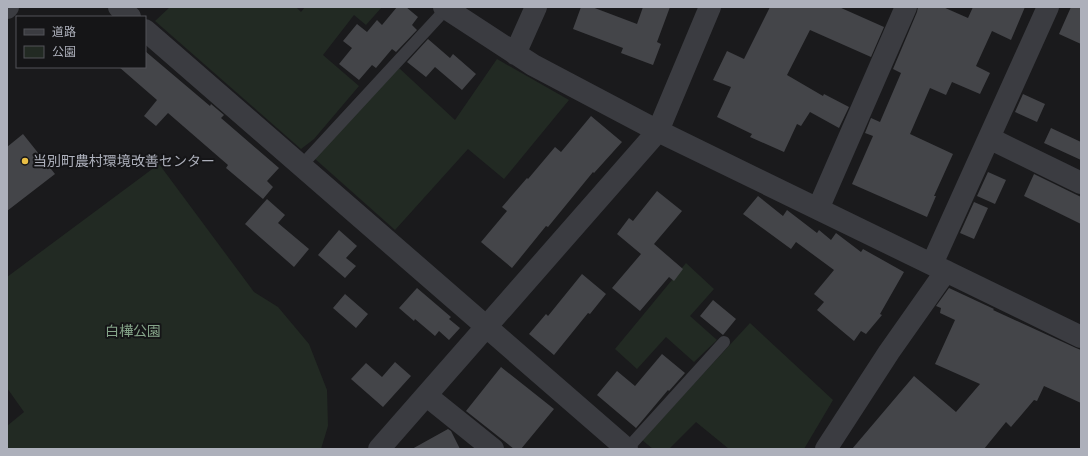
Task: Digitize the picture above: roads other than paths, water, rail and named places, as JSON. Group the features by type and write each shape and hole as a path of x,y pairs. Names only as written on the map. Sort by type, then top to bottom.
{"street":[{"path":"118,7 129,16"},
{"path":"515,54 536,7"},
{"path":"379,449 658,131 710,7"},
{"path":"818,209 906,7"},
{"path":"826,449 889,352 939,268 989,138 1048,7"},
{"path":"445,8 532,65 658,131 1081,337"},
{"path":"146,31 627,449"},
{"path":"989,138 1081,183"},
{"path":"427,396 493,449"}],"lane":[{"path":"301,166 445,8"},
{"path":"627,449 724,342"}],"place":[{"name":"当別町農村環境改善センター","path":"25,161"}],"park label":[{"name":"白樺公園","path":"133,331"}]}
